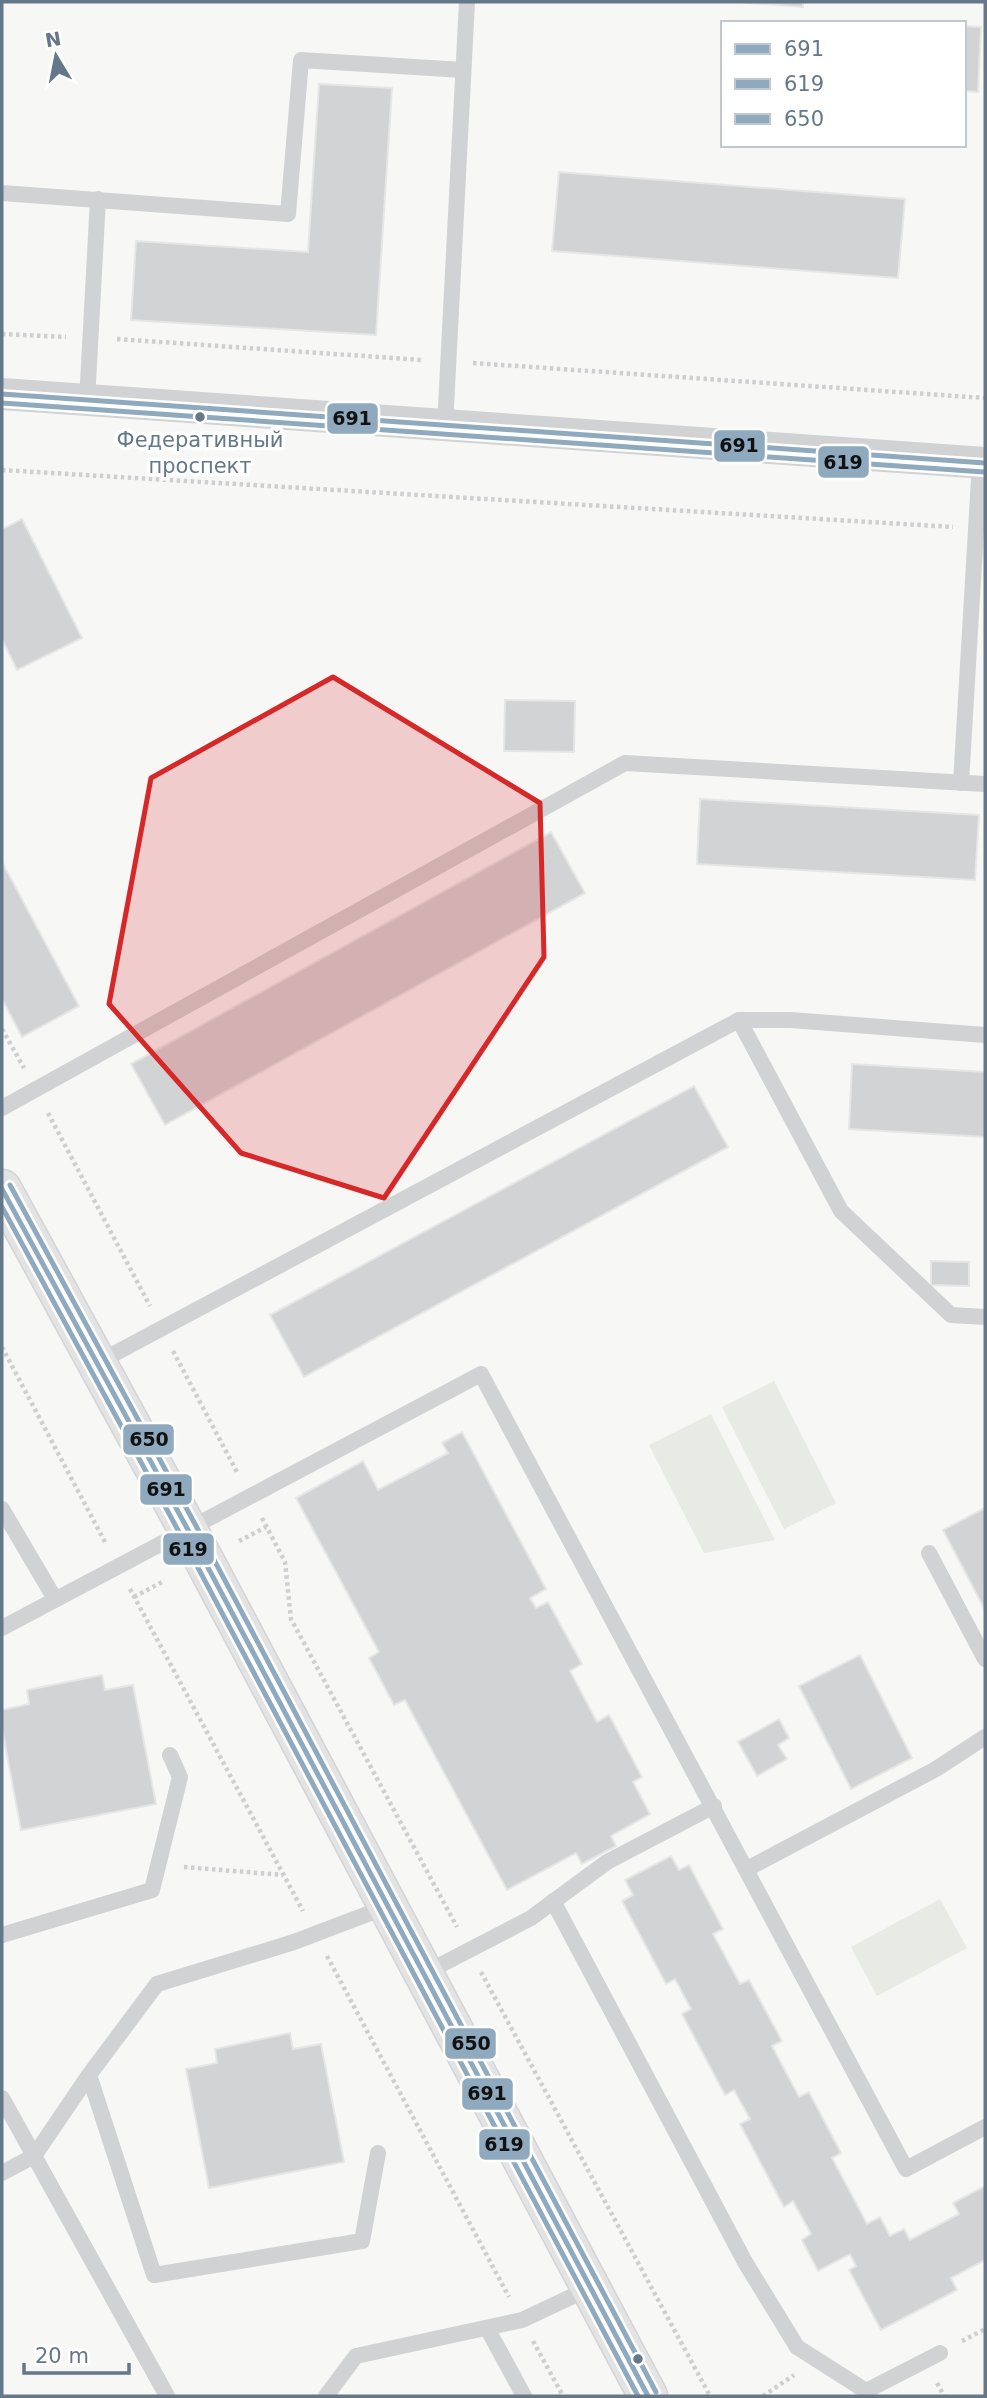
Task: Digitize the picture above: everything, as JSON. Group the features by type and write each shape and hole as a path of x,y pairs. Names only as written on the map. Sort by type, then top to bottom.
{"main road":[{"path":"6,1206 97,1363 187,1528 648,2396"}],"street":[{"path":"2,394 983,462"}],"lane":[{"path":"445,426 467,2"},
{"path":"2,193 288,214 301,60 463,71"},
{"path":"87,401 98,200"},
{"path":"961,783 976,528 983,462"},
{"path":"2,1108 625,763 985,784"},
{"path":"97,1363 739,1020 791,1020 985,1035"},
{"path":"739,1020 841,1211 951,1315 985,1317"},
{"path":"2,1628 481,1374 906,2169 985,2127"},
{"path":"2,1509 55,1599"},
{"path":"929,1553 985,1659"},
{"path":"747,1869 936,1769 985,1737"},
{"path":"2,1935 152,1890 180,1777 170,1755"},
{"path":"425,1973 530,1917 607,1862 713,1806"},
{"path":"553,1901 745,2262 797,2347 866,2391 940,2353"},
{"path":"2,2173 34,2156 89,2075 157,1984 315,1934 386,1907"},
{"path":"89,2075 154,2275 362,2241 378,2153"},
{"path":"2,2098 167,2396"},
{"path":"326,2396 356,2356 522,2320 590,2288"},
{"path":"487,2328 524,2396"}],"path":[{"path":"2,334 89,337 985,398"},
{"path":"2,470 976,528"},
{"path":"2,1029 285,1562 291,1619 710,2396"},
{"path":"2,1347 563,2396"},
{"path":"239,1541 266,1527"},
{"path":"134,1597 163,1581"},
{"path":"158,1865 284,1875"},
{"path":"763,2396 798,2372"}],"highlighted area":[{"path":"333,677 540,803 544,957 384,1198 241,1153 109,1004 151,778"}],"shaded area":[{"path":"774,1381 836,1503 784,1529 722,1407"},
{"path":"711,1414 775,1540 704,1553 649,1445"},
{"path":"940,1899 967,1948 877,1996 851,1947"}],"building":[{"path":"738,2 803,2 803,7"},
{"path":"966,26 981,27 978,92 966,91"},
{"path":"319,84 392,88 376,335 131,320 136,241 308,252"},
{"path":"559,172 905,199 898,278 552,251"},
{"path":"22,519 82,638 17,670 2,639 2,529"},
{"path":"505,700 575,701 574,752 504,751"},
{"path":"700,799 979,815 975,880 697,864"},
{"path":"551,832 585,893 165,1125 131,1064"},
{"path":"2,862 79,1006 22,1037 2,999"},
{"path":"852,1064 985,1072 985,1137 849,1129"},
{"path":"694,1086 728,1147 304,1377 270,1315"},
{"path":"931,1261 969,1262 969,1286 931,1285"},
{"path":"462,1432 546,1589 530,1598 536,1608 548,1602 582,1664 570,1671 597,1722 609,1715 642,1777 633,1782 650,1814 611,1836 616,1846 582,1864 576,1853 507,1890 405,1700 394,1705 369,1658 379,1652 296,1498 363,1461 378,1490 448,1453 442,1443"},
{"path":"985,1508 985,1610 943,1530"},
{"path":"860,1655 912,1758 851,1789 799,1686"},
{"path":"102,1675 105,1690 133,1685 156,1804 21,1830 2,1728 2,1710 29,1704 27,1690"},
{"path":"779,1719 789,1738 778,1745 787,1759 757,1776 738,1742"},
{"path":"671,1856 679,1870 689,1865 723,1929 713,1934 740,1984 749,1980 782,2041 772,2046 799,2097 809,2092 841,2153 832,2158 867,2224 880,2217 890,2236 904,2229 910,2240 959,2214 953,2203 985,2186 985,2264 983,2261 951,2278 957,2290 881,2330 849,2270 856,2266 850,2254 818,2271 802,2240 811,2234 793,2201 784,2207 740,2124 750,2119 734,2090 725,2095 682,2014 691,2009 675,1979 666,1984 622,1901 633,1895 625,1880"},
{"path":"290,2033 293,2049 321,2044 344,2162 209,2188 186,2069 217,2063 215,2049"}],"transit line":[{"name":"691","path":"2,394 985,463"},
{"name":"619","path":"2,403 984,472"},
{"name":"650","path":"10,1185 195,1524 656,2392"},
{"name":"691","path":"2,1189 187,1528 648,2396"},
{"name":"619","path":"2,1207 179,1532 638,2396"}],"place":[{"name":"Федеративный проспект","path":"200,417"}]}
